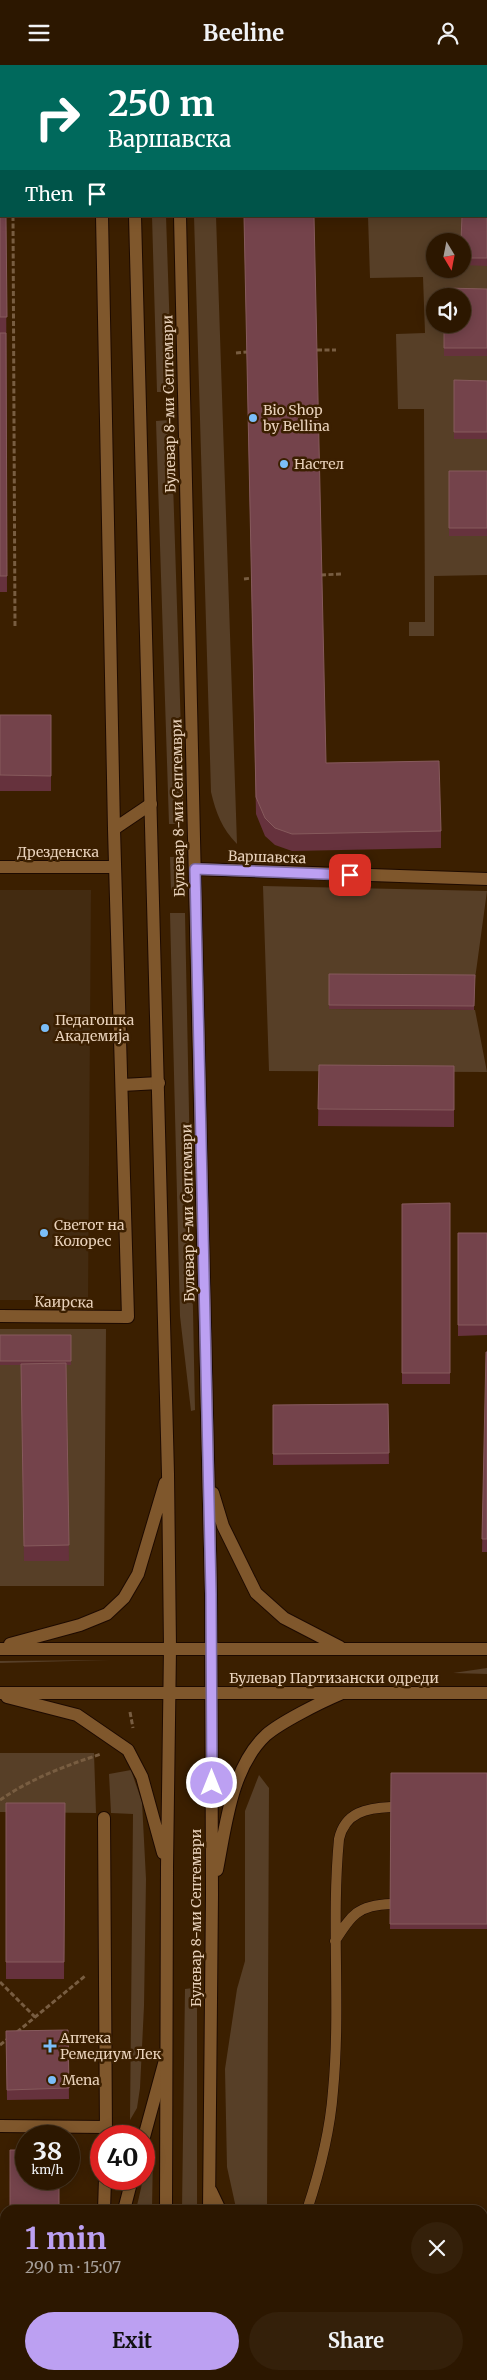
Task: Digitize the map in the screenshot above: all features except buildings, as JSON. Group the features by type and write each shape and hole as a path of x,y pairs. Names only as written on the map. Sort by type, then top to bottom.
{"street":[{"path":"102,217 114,829 122,1085 159,1083"},
{"name":"Булевар 8-ми Септември","path":"135,217 168,1474 170,1648 166,2205"},
{"name":"Булевар 8-ми Септември","path":"180,217 209,1477 212,1894 209,2205"},
{"path":"114,829 151,804"},
{"name":"Дрезденска","path":"0,867 116,867"},
{"name":"Варшавска","path":"195,869 487,879"},
{"name":"Каирска","path":"0,1316 128,1317 122,1085"},
{"path":"0,1647 80,1625 107,1614 124,1598 138,1574 168,1474"},
{"path":"209,1477 223,1526 256,1593 284,1618 342,1649"},
{"path":"0,1647 487,1649"},
{"name":"Булевар Партизански одреди","path":"0,1694 169,1692 487,1693"},
{"path":"212,1894 236,1784 248,1759 267,1735 344,1692"},
{"path":"0,1694 77,1715 128,1750 142,1777 167,1867"},
{"path":"104,1818 106,2125"},
{"name":"Булевар 8-ми Септември","path":"147,2125 167,2050"},
{"path":"0,2126 90,2130"},
{"path":"209,2186 218,2205"},
{"path":"104,2205 105,2190"},
{"path":"125,2205 129,2190"}],"lane":[{"path":"309,2205 323,2158 333,2091 336,2048 334,1942 336,1877 342,1829 349,1819 357,1813 372,1808 391,1807"},
{"path":"334,1942 345,1925 358,1911 370,1905 390,1904"}],"path":[{"path":"13,217 15,628"},
{"path":"317,350 336,350"},
{"path":"236,353 247,352"},
{"path":"321,575 341,574"},
{"path":"244,579 252,578"},
{"path":"0,1800 18,1787 48,1772 102,1753"},
{"path":"0,2045 105,1959"},
{"path":"0,1982 35,2017"}],"shaded area":[{"path":"152,217 166,217 172,392 157,392"},
{"path":"194,217 216,217 237,844 227,833 220,820 211,792"},
{"path":"368,217 487,217 487,575 434,576 434,636 409,636 409,622 425,622 424,409 398,409 396,334 425,333 423,277 370,278"},
{"path":"171,420 184,824 169,824 156,421"},
{"path":"170,857 186,857 186,890 171,890"},
{"path":"263,886 487,891 475,979 329,1009 475,1010 487,1072 269,1071"},
{"name":"Педагошка Академија","path":"0,890 91,890 88,1300 0,1300"},
{"path":"170,913 185,913 195,1410 191,1411 180,1316"},
{"path":"0,1329 106,1329 104,1586 0,1586"},
{"path":"110,1660 0,1663 0,1661"},
{"path":"487,1668 487,1674 453,1673"},
{"path":"0,1753 94,1753 96,1813 0,1812"},
{"path":"131,1770 142,1802 146,1879 144,2006 140,2088 137,2108 130,2120 133,1814 111,1813 109,1774"},
{"path":"259,1775 269,1788 267,2205 235,2205 227,2167 225,2069 237,1989 245,1961 245,1811"},
{"path":"193,1988 197,1997 197,2205 182,2205 185,1989"},
{"path":"141,2190 152,2190 152,2205 137,2205"}],"place":[{"name":"Bio Shop by Bellina","path":"253,418"},
{"name":"Настел","path":"284,464"},
{"name":"Педагошка Академија","path":"45,1028"},
{"name":"Светот на Колорес","path":"44,1233"},
{"name":"Аптека Ремедиум Лек","path":"50,2046"},
{"name":"Mena","path":"52,2080"}],"route":[{"path":"212,1783 210,1692 211,1594 195,869 350,875"}]}
